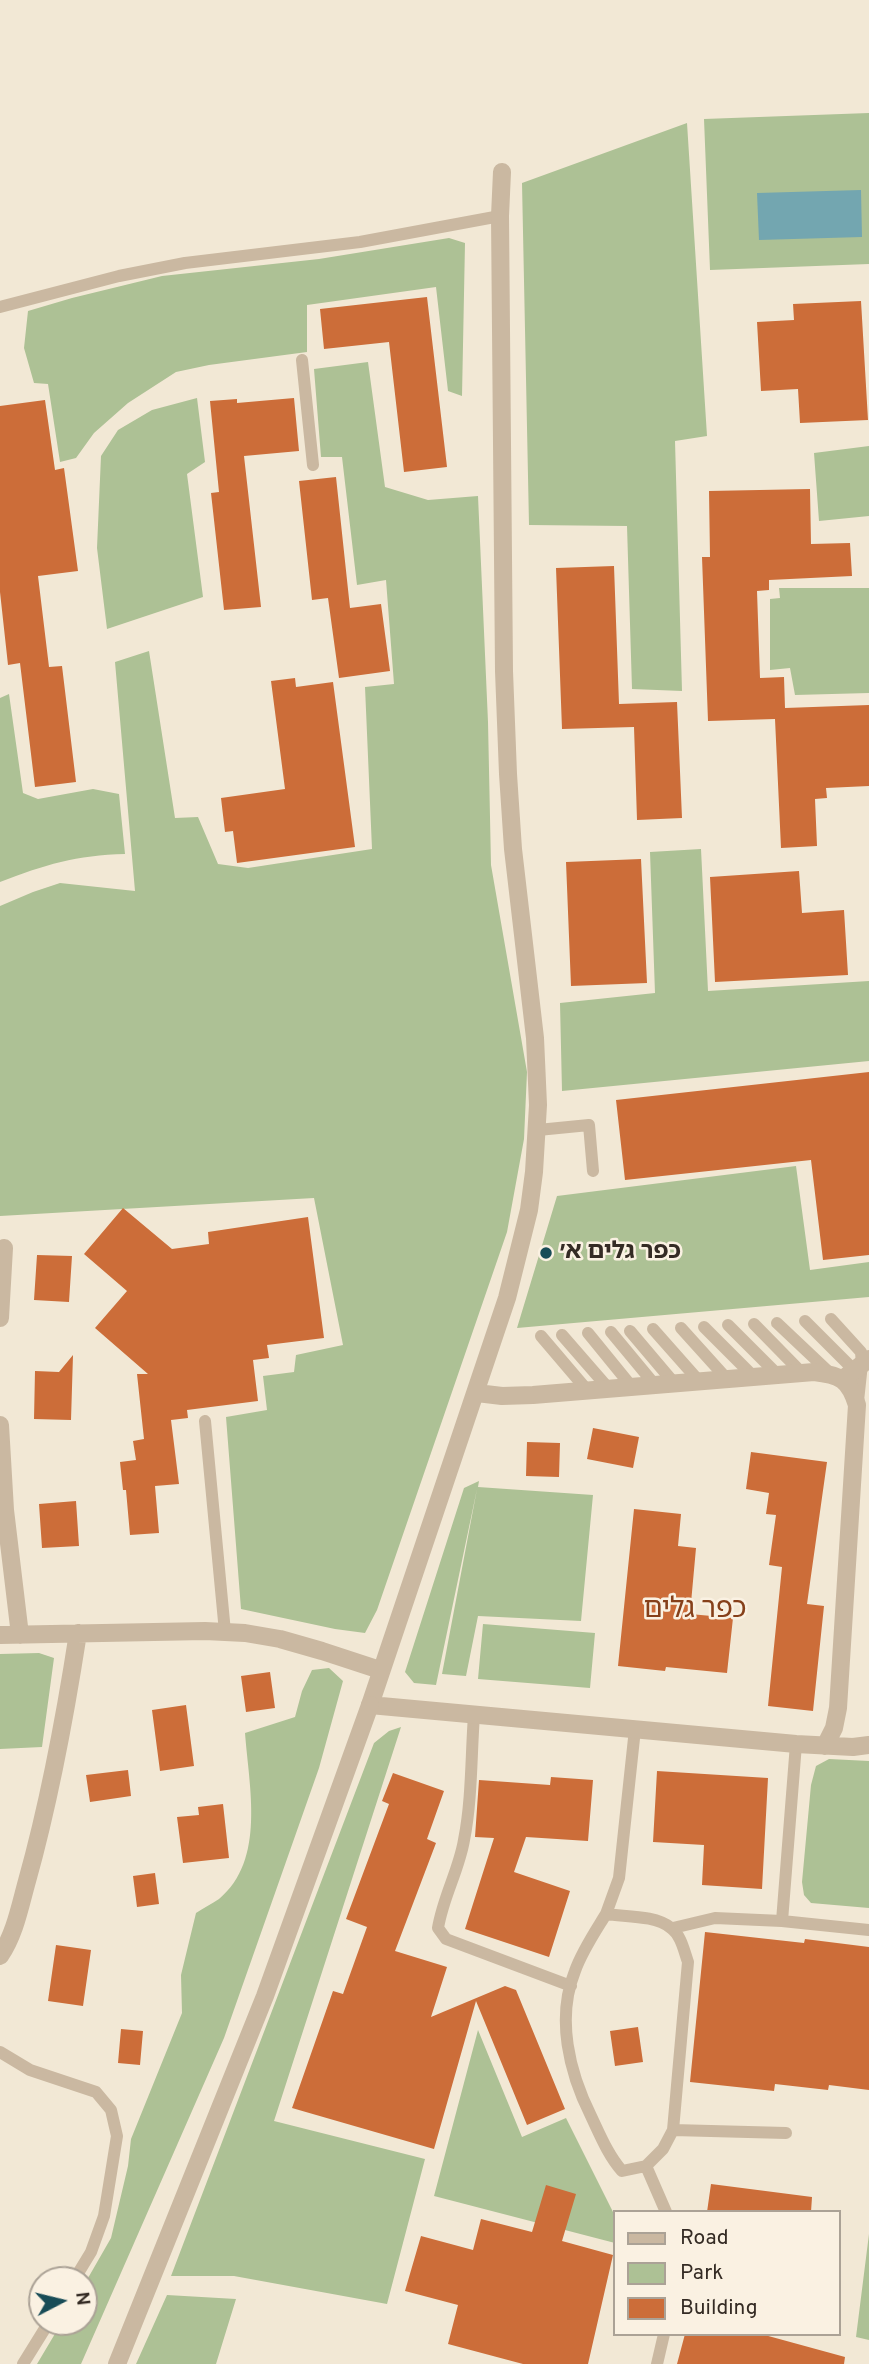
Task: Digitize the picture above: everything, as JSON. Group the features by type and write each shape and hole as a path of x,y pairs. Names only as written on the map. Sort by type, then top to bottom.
{"street":[{"path":"117,2364 265,1997 370,1705 477,1393 520,1252 534,1172 538,1130 535,1038 513,849 506,728 500,216 502,172"},
{"path":"0,1318 4,1248"},
{"path":"477,1393 502,1396 852,1369 857,1405 838,1708 834,1728 825,1745"},
{"path":"0,1425 5,1510 20,1635"},
{"path":"0,1635 225,1632 280,1639 380,1670"},
{"path":"0,1956 15,1923 43,1823 66,1714 78,1633"},
{"path":"370,1705 796,1744 853,1747 869,1745"}],"lane":[{"path":"0,307 119,276 185,264 359,242 500,216"},
{"path":"302,360 313,465"},
{"path":"538,1130 589,1125 593,1171"},
{"path":"831,1320 861,1352 852,1369"},
{"path":"805,1321 852,1369"},
{"path":"777,1323 852,1369"},
{"path":"754,1324 802,1373"},
{"path":"728,1325 778,1375"},
{"path":"704,1327 754,1377"},
{"path":"681,1328 727,1379"},
{"path":"653,1329 699,1381"},
{"path":"630,1331 674,1383"},
{"path":"611,1332 655,1385"},
{"path":"588,1333 632,1387"},
{"path":"562,1335 609,1388"},
{"path":"541,1336 587,1390"},
{"path":"205,1421 225,1632"},
{"path":"474,1714 465,1838 458,1865 440,1910 438,1928 446,1939 571,1986"},
{"path":"606,1914 658,1921 673,1928 688,1962 673,2130 663,2149 646,2166 622,2171 612,2160 579,2092 567,2045 565,2007 574,1971 606,1914 619,1878 635,1730"},
{"path":"782,1921 796,1744"},
{"path":"673,1928 715,1918 782,1921 869,1930"},
{"path":"0,2052 30,2070 96,2092 111,2110 117,2136 104,2216 91,2252 82,2266"},
{"path":"673,2130 786,2133"},
{"path":"646,2166 665,2210"},
{"path":"23,2364 40,2336"},
{"path":"657,2364 664,2336"}],"green space":[{"path":"869,113 869,264 710,270 704,119"},
{"path":"687,123 707,436 675,441 682,691 632,689 627,526 529,525 522,183"},
{"path":"449,238 465,243 462,396 448,391 436,287 307,305 307,352 176,372 128,403 94,433 76,458 60,462 48,384 34,383 24,348 28,311 162,276 319,259"},
{"path":"368,362 385,487 428,500 478,496 491,865 527,1072 524,1139 507,1232 377,1610 365,1633 241,1609 226,1417 267,1410 263,1376 294,1372 296,1355 343,1345 314,1198 0,1216 0,906 60,883 135,891 115,662 149,651 175,818 198,817 218,864 248,868 372,849 365,687 394,684 386,580 357,585 342,457 321,457 314,369"},
{"path":"197,398 205,462 187,474 203,597 107,629 97,548 101,456 118,430 152,410"},
{"path":"869,446 869,516 819,521 814,453"},
{"path":"779,588 869,588 869,693 795,695 790,668 770,670 770,599 780,598"},
{"path":"9,694 23,793 38,799 93,789 119,794 125,854 91,856 61,862 0,882 0,698"},
{"path":"701,849 708,991 869,981 869,1061 562,1091 560,1003 655,993 650,852"},
{"path":"796,1166 810,1270 869,1262 869,1297 517,1328 557,1196"},
{"path":"479,1481 478,1487 593,1495 581,1621 478,1616 466,1676 442,1674 477,1489 436,1685 414,1683 405,1672 464,1488"},
{"path":"483,1624 595,1633 590,1688 478,1679"},
{"path":"39,1653 54,1658 42,1747 0,1749 0,1654"},
{"path":"329,1668 343,1681 319,1768 224,2038 98,2325 98,2266 95,2266 111,2238 128,2166 131,2139 182,2013 181,1975 196,1913 219,1899 234,1883 249,1844 251,1799 245,1733 295,1717 302,1691 312,1670"},
{"path":"401,1727 274,2121 425,2159 387,2304 234,2276 171,2276 374,1743 389,1731"},
{"path":"829,1759 869,1761 869,1908 811,1903 804,1895 802,1882 811,1785 816,1766"},
{"path":"478,2030 522,2137 566,2118 614,2214 614,2243 434,2196"},
{"path":"869,2234 869,2340 856,2337"},
{"path":"167,2295 236,2299 216,2364 136,2364"},
{"path":"54,2336 93,2336 81,2364 37,2364"}],"water":[{"path":"861,190 862,237 759,240 757,193"}],"building":[{"path":"427,297 447,467 404,472 389,342 324,349 320,309"},
{"path":"861,301 868,420 800,423 798,389 761,391 757,322 794,320 793,304"},
{"path":"294,398 299,451 244,456 261,607 224,610 211,493 219,492 210,401 237,399 237,403"},
{"path":"45,400 55,470 64,468 78,571 38,576 49,667 62,666 76,782 35,787 20,663 8,665 0,592 0,406"},
{"path":"336,477 350,608 381,604 390,671 339,678 328,598 312,600 299,481"},
{"path":"810,489 811,544 850,543 852,576 769,580 769,590 757,591 760,678 784,677 785,708 869,705 869,786 826,788 827,798 815,799 817,846 781,848 775,719 708,721 702,557 710,557 709,491"},
{"path":"614,566 619,704 677,702 682,818 637,820 634,727 562,729 556,568"},
{"path":"295,678 296,687 333,682 355,847 237,863 233,831 225,832 221,798 285,789 271,681"},
{"path":"641,859 647,983 571,986 566,862"},
{"path":"799,871 802,913 844,910 848,975 715,982 710,877"},
{"path":"869,1072 869,1255 823,1260 811,1160 625,1180 616,1100"},
{"path":"123,1208 172,1249 209,1244 208,1232 308,1217 324,1338 267,1345 269,1358 253,1360 258,1401 187,1410 188,1418 171,1420 179,1484 155,1486 159,1533 130,1535 126,1490 123,1490 120,1462 136,1460 133,1441 144,1439 137,1374 148,1374 95,1328 127,1291 84,1254"},
{"path":"37,1255 72,1256 69,1302 34,1300"},
{"path":"73,1355 71,1420 34,1419 35,1371 59,1372"},
{"path":"593,1428 639,1437 633,1468 587,1459"},
{"path":"527,1442 560,1443 559,1477 526,1476"},
{"path":"751,1452 827,1462 807,1604 824,1606 813,1711 768,1706 782,1567 769,1565 776,1515 766,1514 769,1493 746,1489"},
{"path":"76,1501 79,1546 42,1548 39,1504"},
{"path":"634,1509 681,1514 678,1546 696,1548 690,1614 733,1618 727,1673 618,1666"},
{"path":"270,1672 275,1708 246,1712 241,1676"},
{"path":"186,1705 194,1766 160,1771 152,1710"},
{"path":"128,1770 131,1796 90,1802 86,1775"},
{"path":"657,1771 768,1778 762,1889 702,1885 704,1845 653,1842"},
{"path":"393,1773 444,1791 427,1839 436,1843 395,1951 447,1967 431,2017 505,1986 516,1990 565,2109 527,2125 476,2001 434,2149 292,2108 333,1991 343,1994 367,1927 346,1919 389,1804 382,1801"},
{"path":"551,1777 593,1780 588,1841 526,1837 514,1872 570,1891 549,1957 465,1929 494,1838 475,1837 479,1780 550,1785"},
{"path":"223,1804 229,1858 183,1863 177,1817 199,1815 198,1807"},
{"path":"155,1873 159,1904 137,1907 133,1876"},
{"path":"705,1932 804,1943 805,1939 869,1947 869,2090 829,2085 828,2090 775,2084 774,2091 690,2082"},
{"path":"56,1945 91,1950 83,2006 48,2001"},
{"path":"638,2027 643,2062 615,2066 610,2031"},
{"path":"121,2029 143,2031 140,2065 118,2063"},
{"path":"711,2184 812,2197 811,2210 707,2210"},
{"path":"546,2185 576,2194 562,2241 613,2255 588,2364 523,2364 448,2344 458,2305 405,2291 421,2236 473,2250 481,2219 532,2232"},
{"path":"684,2336 768,2336 845,2357 844,2364 677,2364"}],"place":[{"name":"כפר גלים א׳","path":"546,1253"}],"district":[{"name":"כפר גלים","path":"695,1611"}]}
